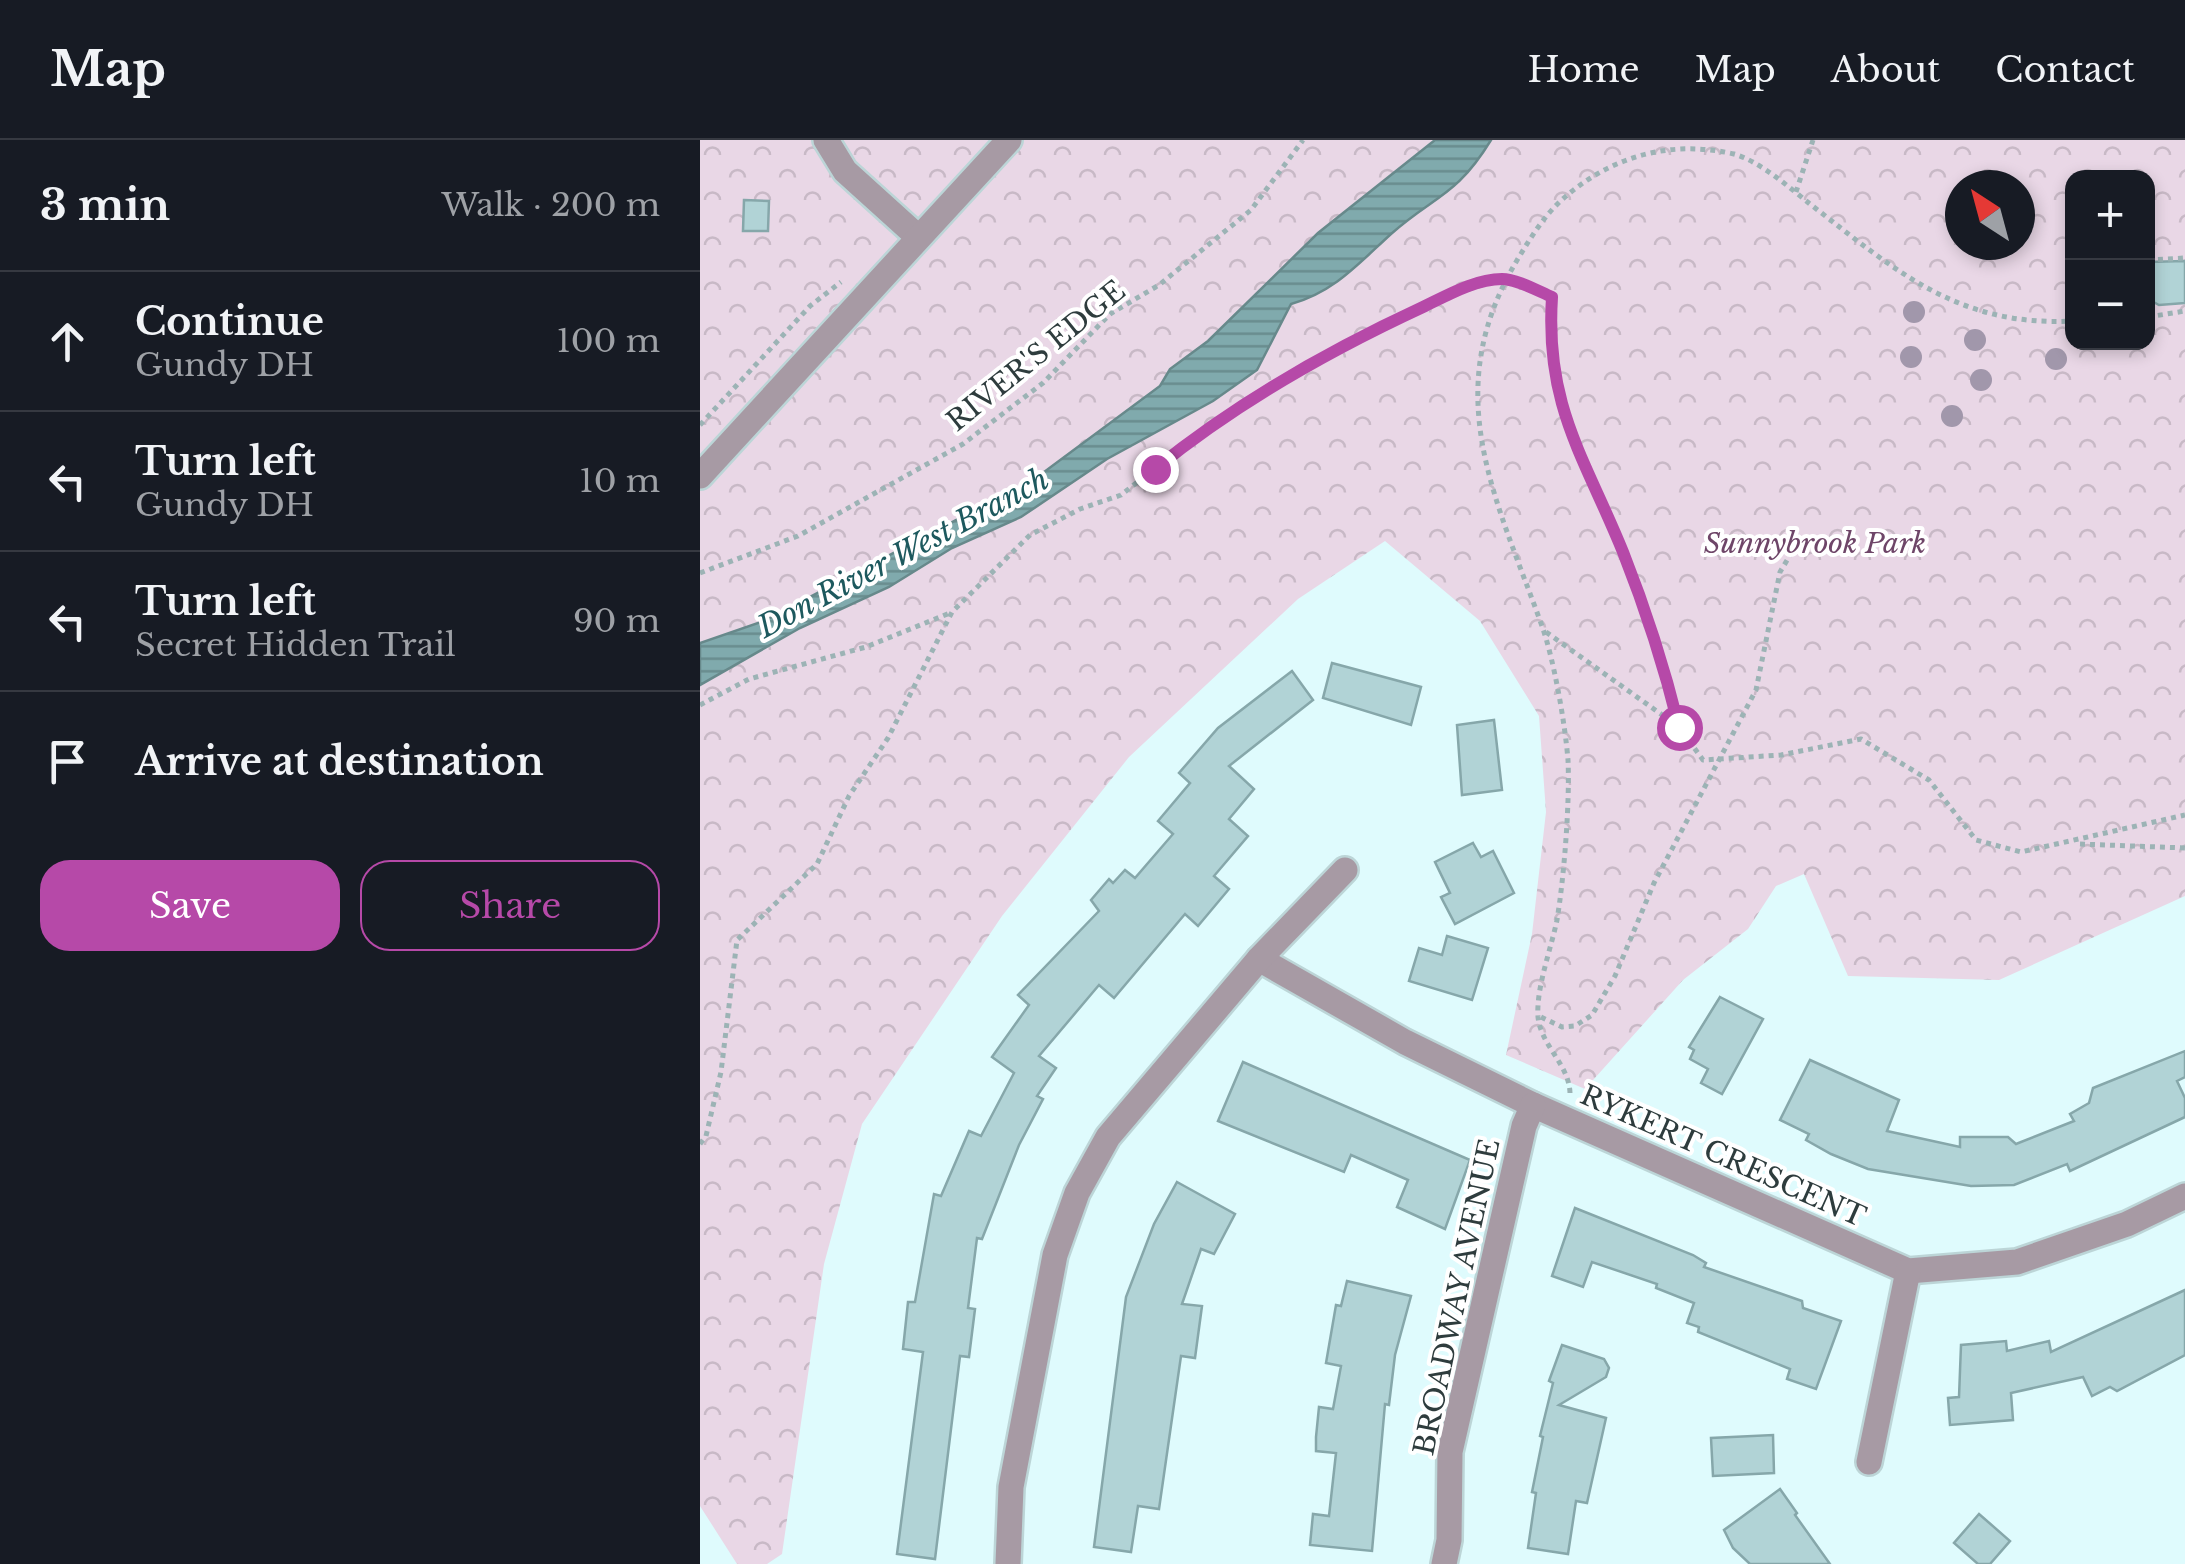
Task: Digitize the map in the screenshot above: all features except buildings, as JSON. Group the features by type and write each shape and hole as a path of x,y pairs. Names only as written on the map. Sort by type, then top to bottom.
{"street":[{"path":"826,140 845,171 918,237"},
{"path":"700,476 1009,140"},
{"path":"1008,1564 1011,1488 1055,1255 1077,1192 1108,1137 1259,959 1345,870"},
{"name":"RYKERT CRESCENT","path":"1259,959 1405,1042 1533,1104 1908,1271 2017,1262 2127,1224 2185,1196"},
{"name":"BROADWAY AVENUE","path":"1444,1564 1449,1540 1450,1452 1524,1126 1533,1104"},
{"path":"1869,1462 1908,1271"}],"path":[{"name":"RIVER'S EDGE","path":"700,573 798,536 969,439 1043,383 1110,314 1159,284 1251,210 1303,140"},
{"path":"1796,192 1813,140"},
{"path":"1533,1104 1559,1103 1570,1097 1567,1074 1546,1044 1538,1016 1558,914 1568,760 1544,630 1504,531 1478,441 1478,386 1487,330 1504,278 1539,224 1565,196 1626,156 1676,149 1735,154 1796,192 1909,280 1960,306 2008,320 2065,322"},
{"path":"2155,260 2185,258"},
{"path":"700,425 810,306 853,273"},
{"path":"700,1144 706,1136 722,1072 736,940 817,864 849,796 888,738 952,612 1030,535 1080,508 1121,495 1199,433 1359,336 1473,285 1504,278 1552,297 1553,379 1578,454 1657,640 1679,727"},
{"path":"2155,316 2185,311"},
{"path":"1538,1016 1562,1026 1575,1026 1592,1015 1615,976 1654,883 1756,690 1780,572 1792,552"},
{"path":"700,704 749,678 866,647 952,612"},
{"path":"1544,630 1679,727 1704,760 1781,755 1860,740 1929,780 1976,840 2021,852 2072,844 2185,815"},
{"path":"2072,844 2185,848"}],"green space":[{"name":"Sunnybrook Park","path":"700,140 2185,140 2185,896 1999,980 1848,976 1804,874 1776,886 1748,929 1683,980 1585,1089 1506,1055 1532,934 1546,812 1539,716 1480,621 1385,541 1298,599 1129,757 1002,916 862,1124 824,1264 782,1554 767,1564 737,1564 700,1506"}],"water":[{"name":"Don River West Branch","path":"1435,140 1491,140 1456,185 1406,221 1345,276 1291,304 1257,370 1213,401 1107,459 1021,517 952,548 889,587 800,628 700,685 700,643 764,621 1036,478 1160,386 1170,369 1208,341 1318,233"}],"route":[{"path":"1155,469 1199,433 1286,378 1359,336 1447,296 1504,278 1552,297 1553,379 1578,454 1657,640 1679,727"}]}
